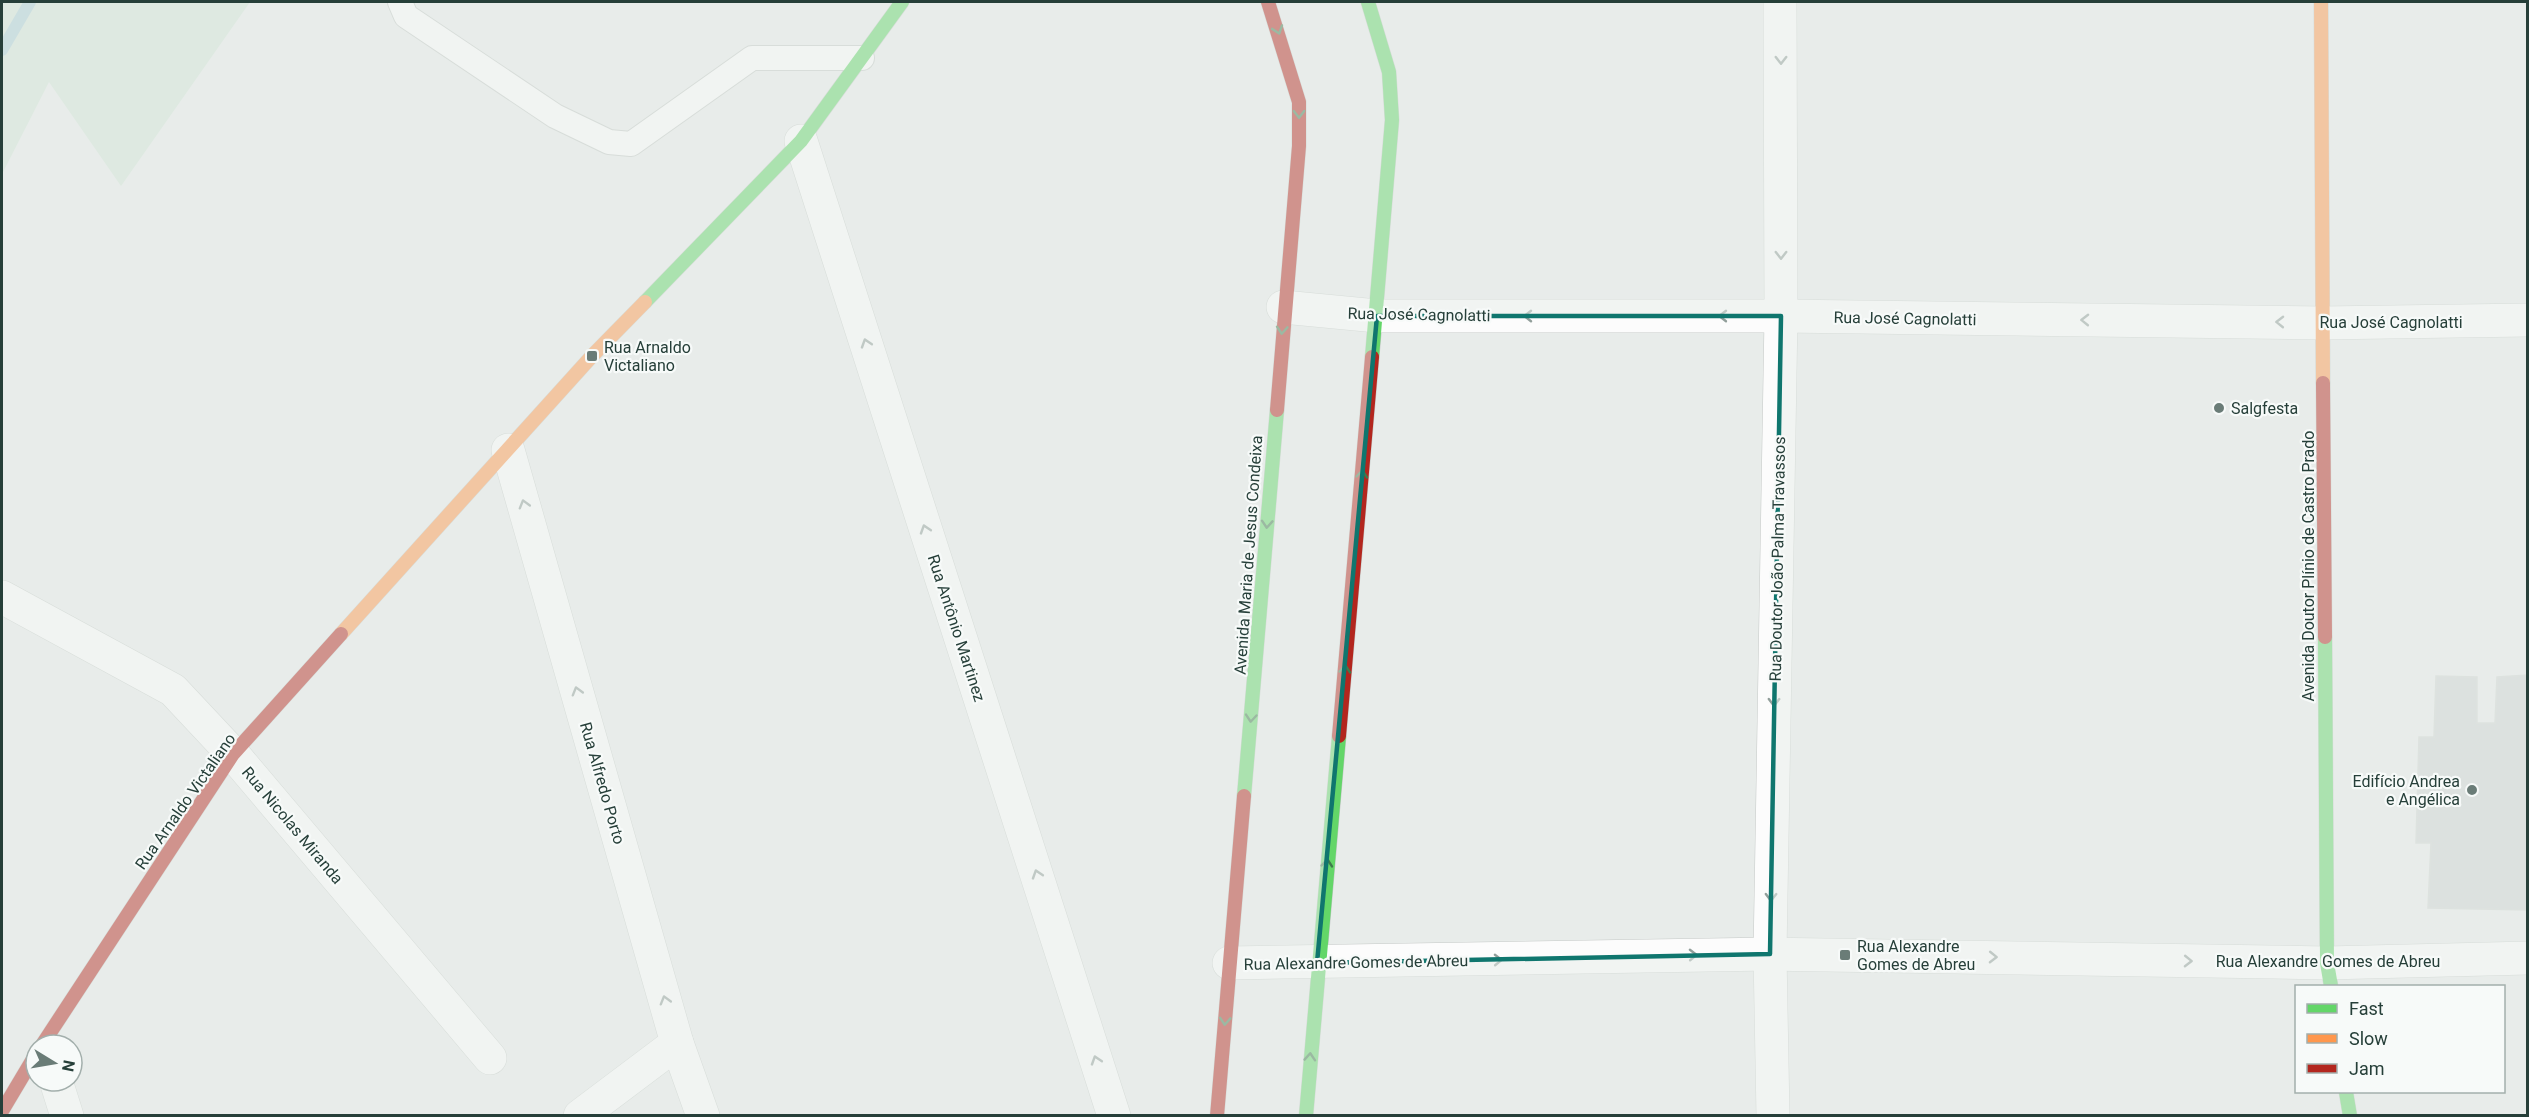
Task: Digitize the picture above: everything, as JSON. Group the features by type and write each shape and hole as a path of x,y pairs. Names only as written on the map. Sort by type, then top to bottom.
{"street":[{"name":"Rua Arnaldo Victaliano","path":"51,1033 233,754 592,356 801,141 902,2"},
{"name":"Avenida Maria de Jesus Condeixa","path":"1217,1116 1260,620 1283,307 1299,146 1299,102 1268,2"},
{"path":"1306,1116 1317,963 1377,316 1392,120 1389,72 1368,2"},
{"name":"Rua Doutor João Palma Travassos","path":"1773,1116 1770,954 1781,316 1780,2"},
{"name":"Avenida Doutor Plínio de Castro Prado","path":"2320,2 2329,975"},
{"name":"Rua Antônio Martinez","path":"801,141 1114,1116"},
{"name":"Rua José Cagnolatti","path":"1283,307 1377,316 1781,316 2322,323 2528,320"},
{"name":"Rua Alfredo Porto","path":"508,450 677,1043 703,1116"},
{"name":"Rua Nicolas Miranda","path":"2,597 172,690 233,754 490,1058"},
{"name":"Rua Alexandre Gomes de Abreu","path":"1229,963 1770,954 2329,975 2528,958"},
{"path":"580,1116 677,1043"},
{"name":"Rua Arnaldo Victaliano","path":"2,1111 24,1075"},
{"path":"60,1093 67,1116"},
{"path":"2346,1093 2350,1116"}],"lane":[{"path":"400,2 406,16 555,116 609,142 631,144 752,58 862,58"}],"highlighted area":[{"path":"1377,316 1781,316 1770,954 1317,963"}],"green space":[{"path":"2,2 250,2 121,186 49,82 2,174"}],"building":[{"name":"Edifício Andrea e Angélica","path":"2528,675 2528,910 2428,908 2431,843 2416,843 2419,737 2434,737 2436,676 2477,677 2477,723 2495,723 2497,677"}],"waterway":[{"path":"2,50 30,2"}],"traffic: fast":[{"path":"645,302 801,141 902,2"},
{"path":"1368,2 1389,72 1392,120 1372,357"},
{"path":"1244,796 1277,410"},
{"path":"2325,637 2327,963 2331,985"},
{"path":"1306,1116 1339,736"},
{"path":"2346,1093 2350,1116"}],"traffic: slow":[{"path":"2321,2 2323,383"},
{"path":"341,634 592,356 645,302"}],"traffic: jam":[{"path":"1268,2 1299,102 1299,146 1277,410"},
{"path":"1339,736 1372,357"},
{"path":"2323,383 2325,637"},
{"path":"50,1033 233,754 341,634"},
{"path":"1217,1116 1244,796"},
{"path":"2,1111 24,1074"}],"place":[{"name":"Rua Arnaldo Victaliano","path":"592,356"},
{"name":"Salgfesta","path":"2219,408"},
{"name":"Edifício Andrea e Angélica","path":"2472,790"},
{"name":"Rua Alexandre Gomes de Abreu","path":"1845,955"}]}
